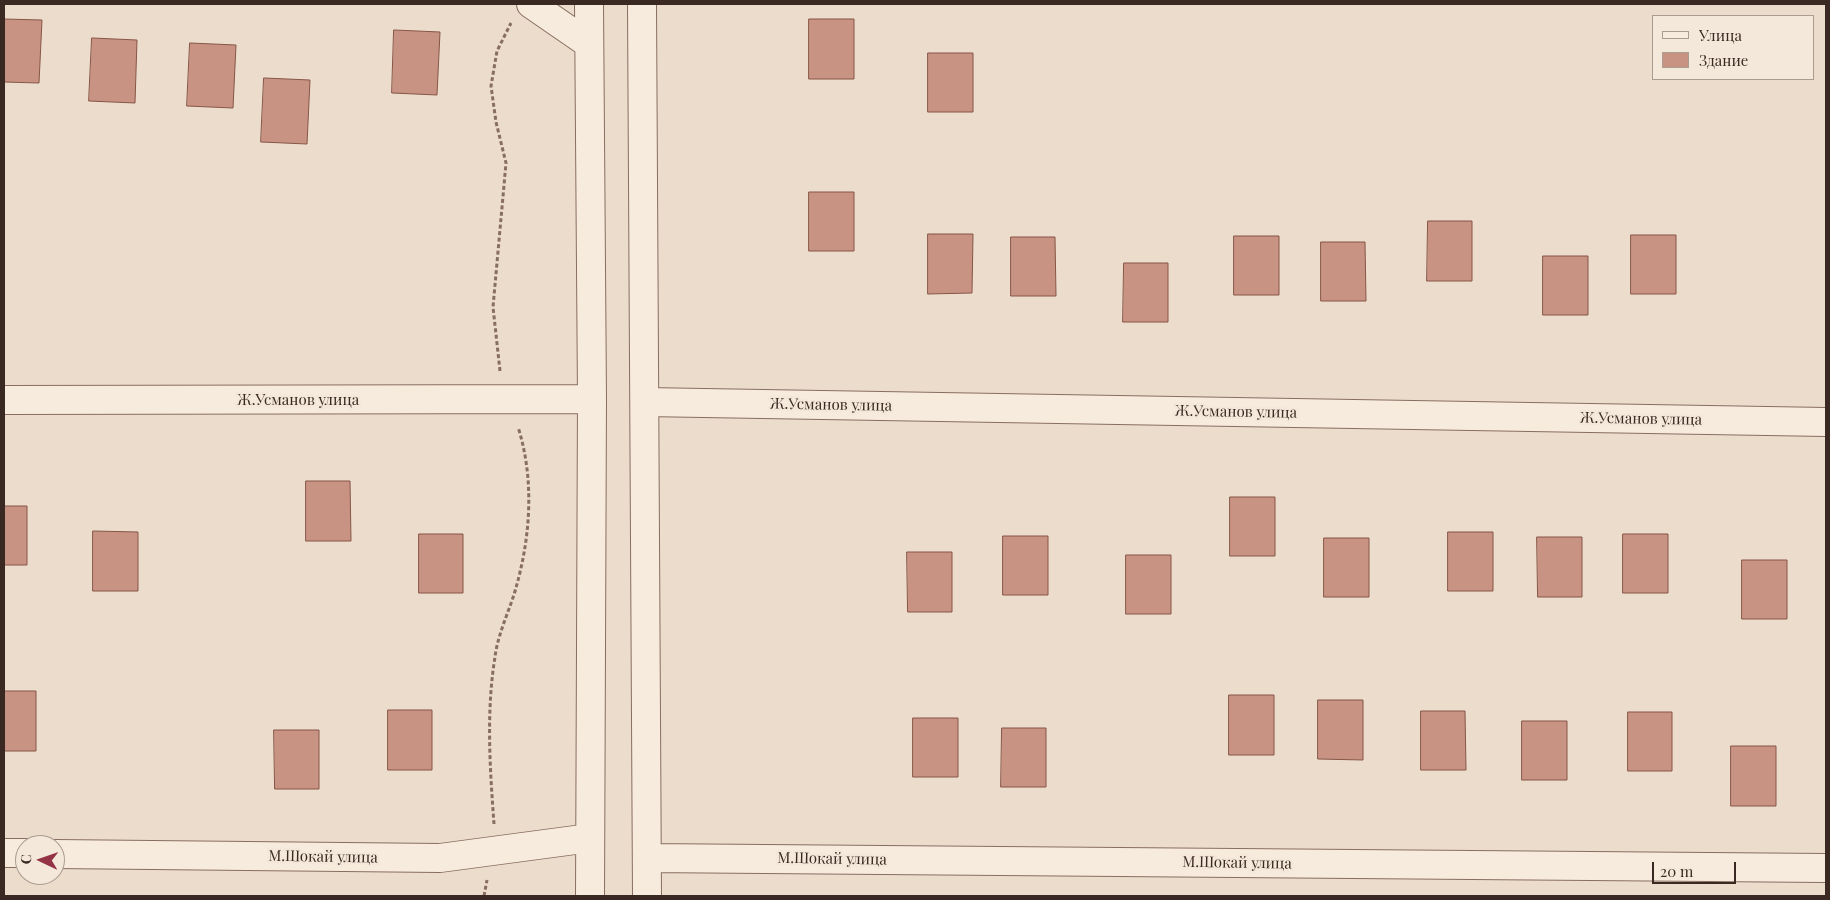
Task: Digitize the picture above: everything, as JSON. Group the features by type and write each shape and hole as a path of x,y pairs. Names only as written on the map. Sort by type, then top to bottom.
{"street":[{"path":"589,4 592,399 590,896"},
{"path":"642,4 647,896"},
{"path":"522,12 589,44"},
{"name":"Ж.Усманов улица","path":"4,400 592,399"},
{"name":"Ж.Усманов улица","path":"645,402 1826,422"},
{"name":"М.Шокай улица","path":"65,854 440,858 590,838"},
{"name":"М.Шокай улица","path":"647,858 1826,868"}],"path":[{"path":"484,896 495,829 488,751 495,656 517,583 528,531 529,490 524,448 500,369 493,308 506,163 496,122 491,86 497,51 522,12"}],"building":[{"path":"4,19 42,20 39,83 4,82"},
{"path":"809,19 854,19 854,79 809,79"},
{"path":"394,30 440,32 437,95 392,93"},
{"path":"92,38 137,40 135,103 89,101"},
{"path":"190,43 236,45 233,108 187,106"},
{"path":"928,53 973,53 973,112 928,112"},
{"path":"264,78 310,80 307,144 261,142"},
{"path":"809,192 854,192 854,251 809,251"},
{"path":"1428,221 1472,221 1472,281 1427,281"},
{"path":"928,234 973,234 972,293 928,294"},
{"path":"1631,235 1676,235 1676,294 1631,294"},
{"path":"1234,236 1279,236 1279,295 1234,295"},
{"path":"1011,237 1055,237 1056,296 1011,296"},
{"path":"1321,242 1365,242 1366,301 1321,301"},
{"path":"1543,256 1588,256 1588,315 1543,315"},
{"path":"1124,263 1168,263 1168,322 1123,322"},
{"path":"306,481 350,481 351,541 306,541"},
{"path":"1230,497 1275,497 1275,556 1230,556"},
{"path":"4,506 27,506 27,565 4,565"},
{"path":"93,531 138,532 138,591 93,591"},
{"path":"1448,532 1493,532 1493,591 1448,591"},
{"path":"419,534 463,534 463,593 419,593"},
{"path":"1623,534 1668,534 1668,593 1623,593"},
{"path":"1003,536 1048,536 1048,595 1003,595"},
{"path":"1537,537 1582,537 1582,597 1538,597"},
{"path":"1324,538 1369,538 1369,597 1324,597"},
{"path":"907,552 952,552 952,612 908,612"},
{"path":"1126,555 1171,555 1171,614 1126,614"},
{"path":"1742,560 1787,560 1787,619 1742,619"},
{"path":"4,691 36,691 36,751 4,751"},
{"path":"1229,695 1274,695 1274,755 1229,755"},
{"path":"1318,700 1363,700 1363,760 1318,759"},
{"path":"388,710 432,710 432,770 388,770"},
{"path":"1421,711 1465,711 1466,770 1421,770"},
{"path":"1628,712 1672,712 1672,771 1628,771"},
{"path":"913,718 958,718 958,777 913,777"},
{"path":"1522,721 1567,721 1567,780 1522,780"},
{"path":"1002,728 1046,728 1046,787 1001,787"},
{"path":"274,730 319,730 319,789 275,789"},
{"path":"1731,746 1776,746 1776,806 1731,806"}]}
